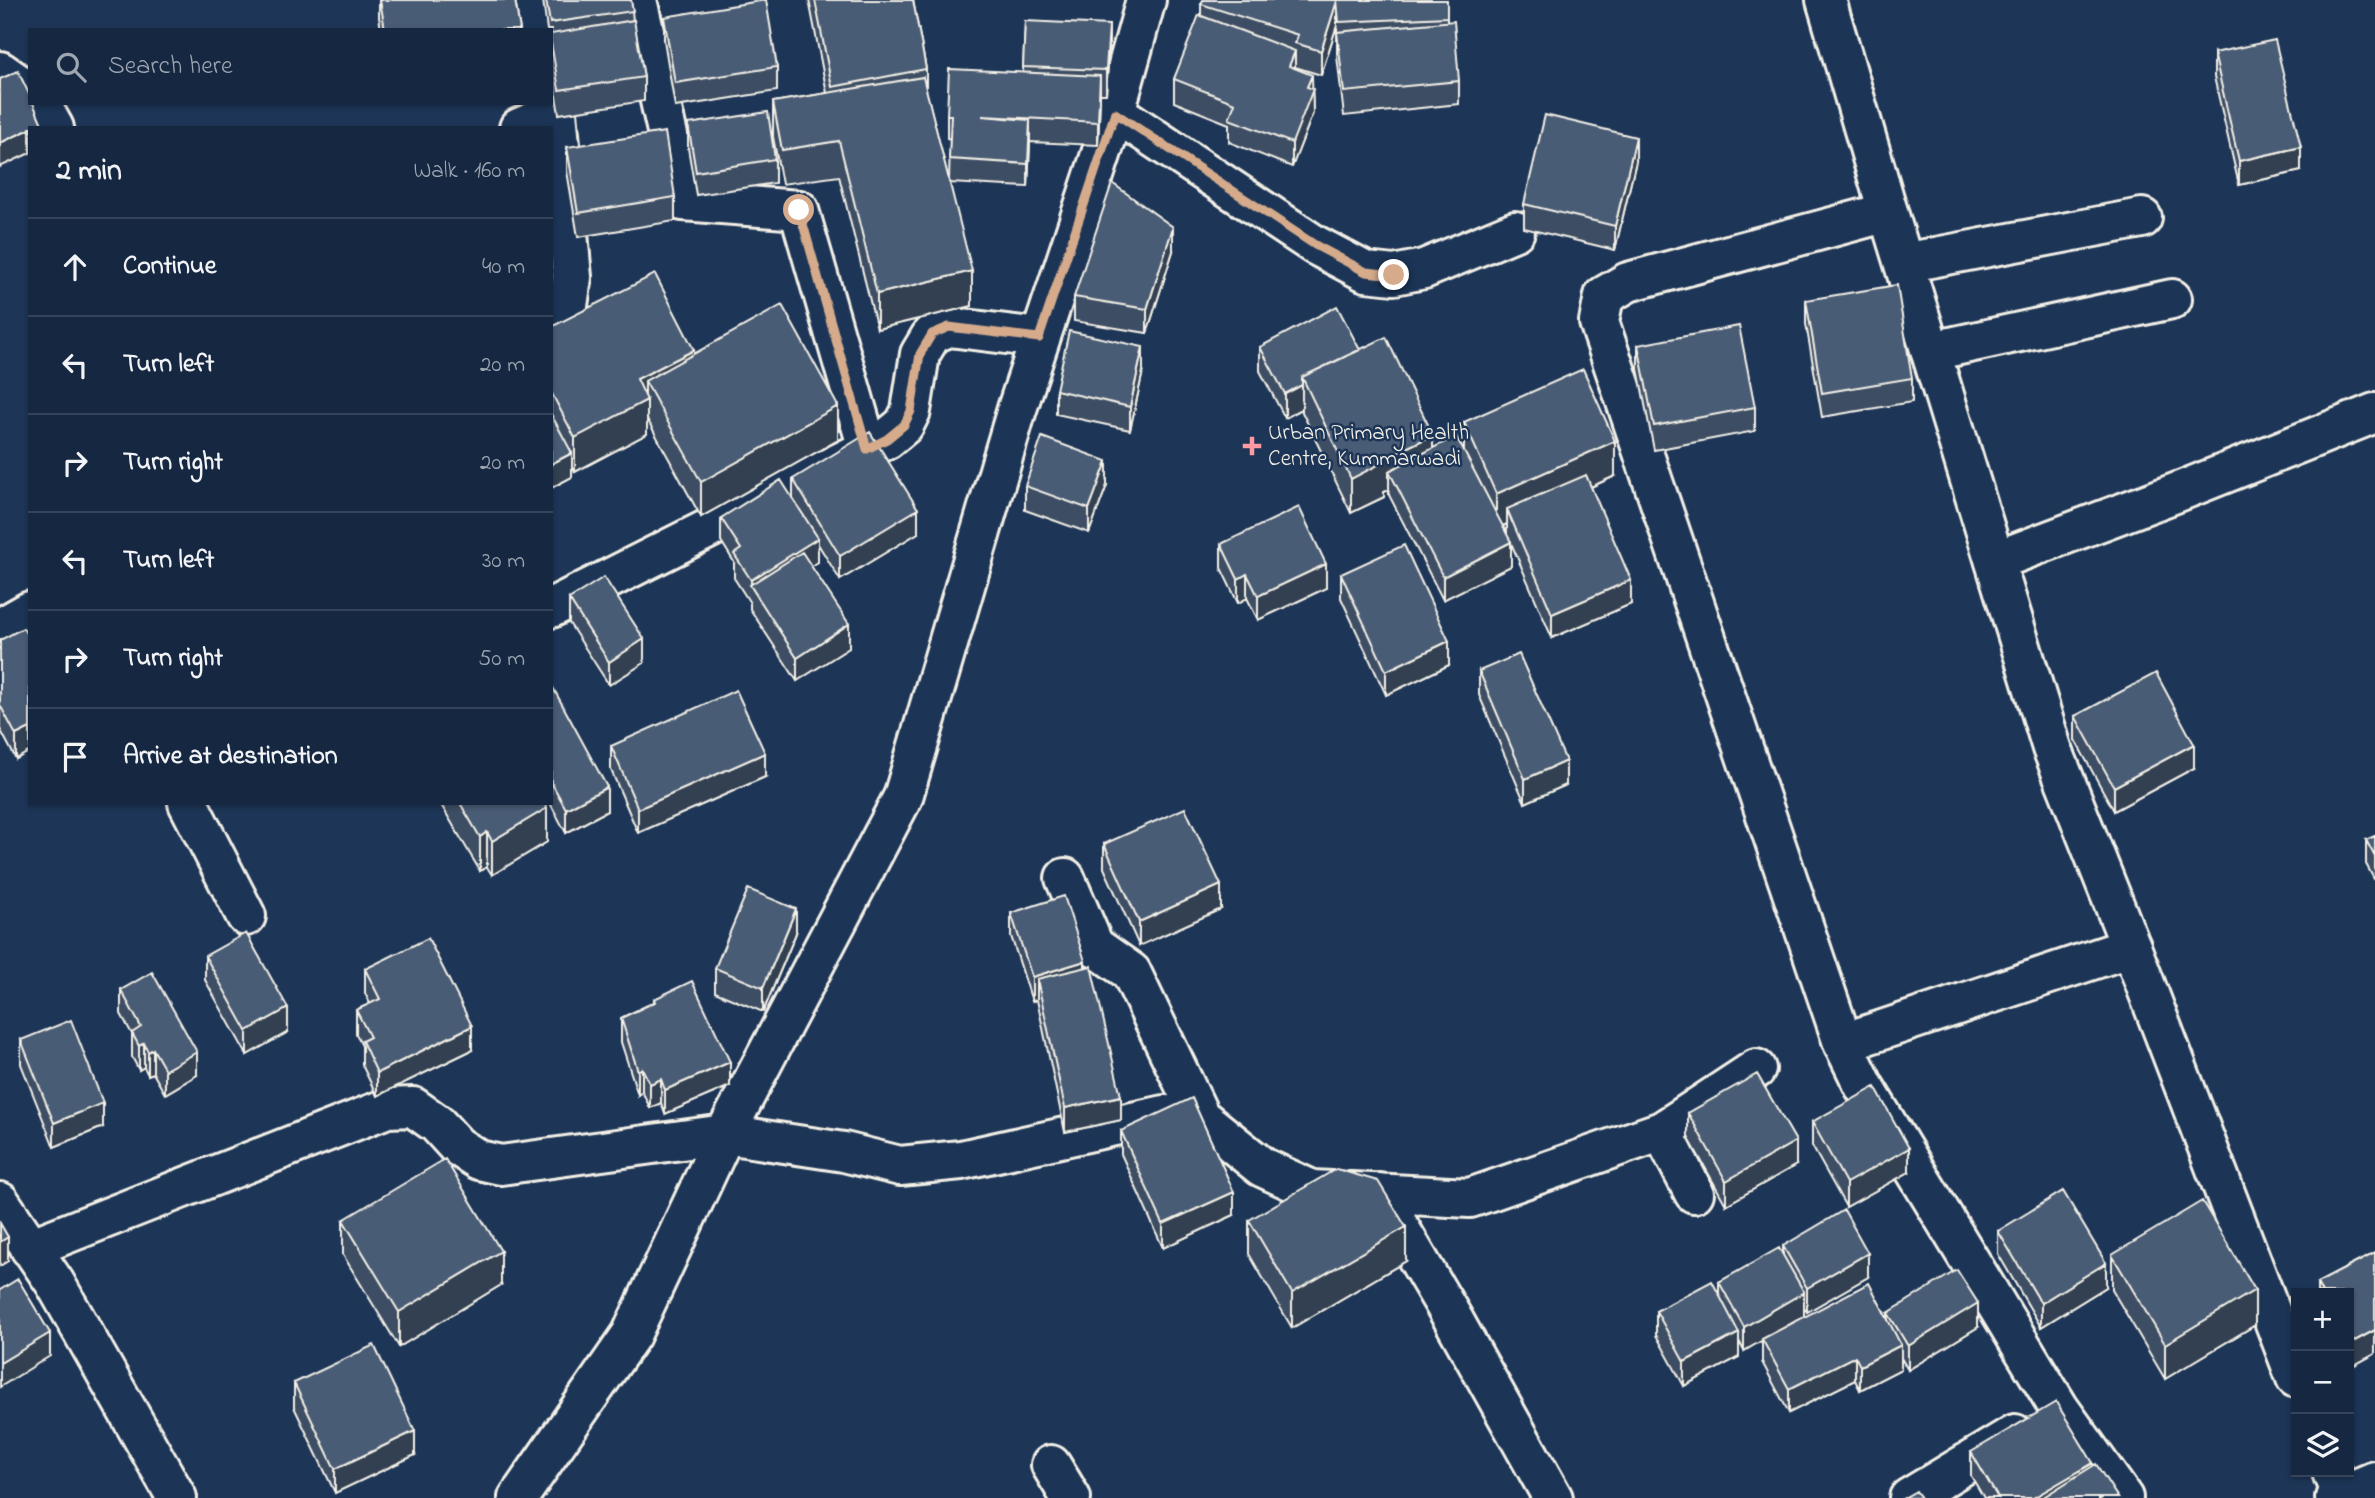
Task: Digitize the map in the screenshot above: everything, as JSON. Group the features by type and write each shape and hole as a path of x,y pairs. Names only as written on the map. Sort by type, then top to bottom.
{"street":[{"path":"533,0 539,28"},
{"path":"637,0 683,201 799,210 867,449"},
{"path":"518,1498 631,1335 725,1134 903,797 1039,338 1115,113 1146,0"},
{"path":"1826,0 2052,748 2291,1365"},
{"path":"0,71 28,91"},
{"path":"553,333 566,320 572,277 554,99"},
{"path":"41,105 53,126"},
{"path":"521,126 547,105"},
{"path":"1115,113 1315,245 1366,272 1394,275 1424,270 1516,230"},
{"path":"1888,212 1628,282 1604,296 1599,322 1843,1043 1864,1086 2059,1408 2123,1498"},
{"path":"1904,263 2142,218"},
{"path":"1932,351 2172,299"},
{"path":"553,607 887,439 904,425 911,411 920,354 932,334 949,327 1039,338"},
{"path":"1995,561 2178,492 2375,413"},
{"path":"0,628 28,612"},
{"path":"189,805 246,916"},
{"path":"1065,878 1094,946 1131,972 1200,1117 1262,1167 1312,1190 1470,1198 1662,1131 1756,1069"},
{"path":"1843,1043 2131,947"},
{"path":"30,1248 387,1108 413,1107 437,1124 457,1146 480,1160 501,1165 725,1134 845,1152 900,1166 961,1160 1164,1115 1200,1117"},
{"path":"1662,1131 1694,1194"},
{"path":"1378,1193 1452,1317 1553,1498"},
{"path":"0,1202 54,1283 177,1498"},
{"path":"1909,1498 2059,1408"},
{"path":"1051,1465 1071,1498"}],"building":[{"path":"380,0 515,0 520,28 385,28"},
{"path":"546,0 631,0 633,11 550,23"},
{"path":"766,0 777,67 675,83 664,17"},
{"path":"815,0 913,0 926,69 832,87"},
{"path":"1203,0 1337,1 1321,51 1295,43 1298,35 1201,4"},
{"path":"1337,0 1447,0 1447,17 1339,22"},
{"path":"1199,15 1295,51 1289,66 1312,75 1307,87 1313,89 1292,143 1229,119 1235,103 1174,79"},
{"path":"634,20 644,77 559,90 553,54 553,34"},
{"path":"1025,21 1109,25 1106,70 1023,67"},
{"path":"1454,21 1459,81 1344,92 1337,32"},
{"path":"2275,40 2301,147 2239,161 2214,53"},
{"path":"949,69 1100,76 1098,122 982,116 1030,120 1028,164 949,159"},
{"path":"18,71 28,92 28,105 34,105 42,124 28,126 28,130 0,143 0,79"},
{"path":"923,77 972,271 877,294 839,141 782,150 773,102"},
{"path":"768,112 775,159 696,172 688,124"},
{"path":"1545,115 1636,137 1615,226 1524,204"},
{"path":"665,132 675,197 578,213 567,147"},
{"path":"1112,183 1173,227 1147,309 1074,297"},
{"path":"655,274 694,350 637,379 647,400 575,438 553,396 553,326"},
{"path":"1897,285 1912,378 1822,393 1806,300"},
{"path":"782,305 838,406 701,482 645,381"},
{"path":"1337,306 1360,350 1302,377 1302,385 1285,394 1260,347"},
{"path":"1739,326 1755,407 1654,426 1638,345"},
{"path":"1069,331 1143,347 1130,407 1056,390"},
{"path":"1386,337 1433,435 1383,459 1384,462 1351,479 1302,377"},
{"path":"1583,369 1615,441 1496,494 1464,422"},
{"path":"553,418 572,453 553,463"},
{"path":"870,432 918,509 840,556 793,479"},
{"path":"1456,436 1511,542 1443,577 1389,471"},
{"path":"1042,437 1107,461 1089,509 1025,486"},
{"path":"1586,475 1631,580 1552,614 1507,509"},
{"path":"781,480 818,538 751,580 734,554 741,549 721,518"},
{"path":"1299,507 1326,564 1258,596 1247,574 1238,579 1221,544"},
{"path":"1404,545 1449,641 1386,671 1341,574"},
{"path":"802,552 849,624 797,658 750,585"},
{"path":"604,577 644,639 609,662 569,599"},
{"path":"23,628 28,637 28,729 16,735 0,705 0,640"},
{"path":"1519,654 1566,761 1525,779 1479,671"},
{"path":"2156,673 2194,744 2114,787 2075,716"},
{"path":"553,688 607,787 566,809 553,786"},
{"path":"736,690 765,753 638,809 611,746"},
{"path":"461,805 545,805 547,808 492,841 487,832 480,837"},
{"path":"1185,808 1221,885 1139,922 1104,844"},
{"path":"2375,836 2375,857 2366,840"},
{"path":"748,889 796,909 763,988 715,968"},
{"path":"1064,896 1085,961 1032,977 1011,913"},
{"path":"246,933 288,1008 247,1031 205,956"},
{"path":"428,938 472,1026 377,1073 362,1041 370,1037 356,1010 380,999 365,969"},
{"path":"1091,966 1121,1096 1065,1108 1037,979"},
{"path":"152,972 197,1052 165,1070 153,1049 148,1052 144,1043 139,1046 132,1033 141,1027 121,990"},
{"path":"692,981 730,1062 665,1090 661,1079 650,1084 642,1068 638,1071 621,1018"},
{"path":"71,1020 103,1103 54,1123 21,1040"},
{"path":"1757,1074 1796,1141 1726,1181 1688,1113"},
{"path":"1875,1087 1909,1148 1846,1183 1812,1122"},
{"path":"1192,1098 1234,1192 1163,1224 1121,1131"},
{"path":"445,1159 501,1251 399,1312 343,1220"},
{"path":"1336,1169 1378,1181 1406,1227 1292,1293 1249,1220"},
{"path":"2063,1191 2106,1263 2041,1303 1998,1231"},
{"path":"2202,1201 2255,1290 2165,1344 2112,1255"},
{"path":"1844,1210 1868,1253 1807,1288 1783,1246"},
{"path":"0,1223 8,1237 0,1242"},
{"path":"1779,1248 1804,1292 1744,1327 1719,1282"},
{"path":"2375,1253 2375,1330 2354,1341 2354,1288 2320,1288 2317,1283"},
{"path":"1957,1270 1978,1303 1908,1346 1888,1313"},
{"path":"18,1279 50,1333 0,1363 0,1290"},
{"path":"1712,1281 1739,1333 1684,1362 1656,1311"},
{"path":"1869,1283 1901,1345 1860,1366 1855,1356 1789,1389 1762,1339"},
{"path":"374,1345 415,1431 335,1469 294,1383"},
{"path":"2056,1402 2093,1463 2033,1498 1998,1498 1971,1452"},
{"path":"2096,1464 2118,1498 2042,1498"},
{"path":"1916,1491 1921,1498 1904,1498"}],"place":[{"name":"Urban Primary Health Centre, Kummarwadi","path":"1252,446"}],"route":[{"path":"799,210 867,449 887,439 904,425 911,411 920,354 932,334 949,327 1039,338 1115,113 1315,245 1366,272 1394,275"}]}
